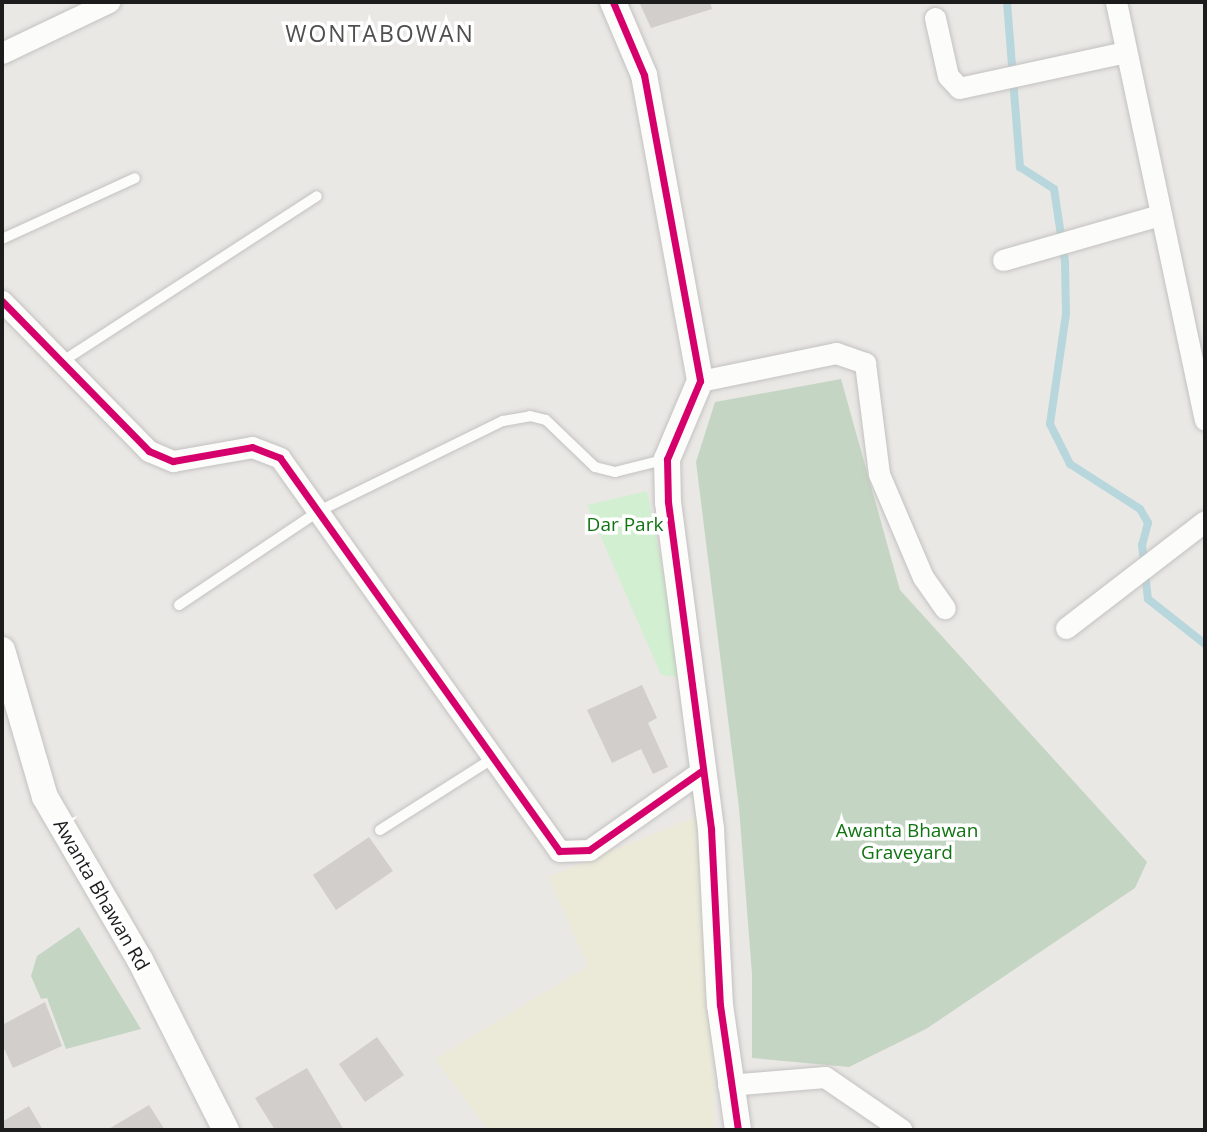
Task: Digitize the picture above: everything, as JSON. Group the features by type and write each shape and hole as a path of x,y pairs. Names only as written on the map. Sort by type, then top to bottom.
{"street":[{"path":"2,53 109,2"},
{"path":"613,2 644,75 700,381 667,459 700,772 711,829 728,1085 738,1130"},
{"path":"1116,2 1205,420"},
{"path":"935,18 951,84 959,88 1126,52"},
{"path":"1003,260 1160,215"},
{"path":"2,301 149,451 173,461 252,447 266,450 280,458 550,843 571,854 589,850 700,772"},
{"path":"700,381 835,353 865,363 879,474 923,577 945,608"},
{"path":"1066,628 1205,521"},
{"name":"Awanta Bhawan Rd","path":"2,650 45,797 141,960 226,1130"},
{"path":"728,1085 825,1077 902,1130"}],"lane":[{"path":"2,239 135,178"},
{"path":"60,363 317,196"},
{"path":"179,605 319,511 462,439 530,416 546,420 595,467 615,472 667,459"},
{"path":"380,830 492,759"}],"green space":[{"name":"Awanta Bhawan Graveyard","path":"841,379 900,590 1147,862 1135,888 926,1029 849,1067 752,1058 752,974 739,808 696,462 715,402"},
{"name":"Dar Park","path":"647,491 684,678 661,675 587,505"},
{"path":"703,814 715,1130 488,1130 435,1059 588,966 548,877"},
{"path":"79,927 141,1029 66,1049 47,998 41,999 31,976 37,956"}],"building":[{"path":"639,2 710,2 712,9 651,28"},
{"path":"642,685 657,718 648,723 668,767 653,774 641,749 612,763 587,710"},
{"path":"369,837 393,871 336,910 313,875"},
{"path":"45,1002 62,1046 13,1068 2,1044 2,1025"},
{"path":"377,1037 404,1075 365,1102 339,1064"},
{"path":"307,1068 344,1130 275,1130 255,1098"},
{"path":"149,1105 165,1130 107,1130"},
{"path":"29,1106 43,1130 2,1130 2,1122"}],"waterway":[{"path":"1007,2 1020,167 1054,189 1065,262 1066,314 1050,424 1070,464 1140,509 1148,523 1142,545 1148,599 1205,644"}],"cycle path":[{"path":"613,2 644,75 700,381 667,459 668,502 711,829 720,1005 738,1130"},
{"path":"2,301 149,451 173,461 252,447 280,458 559,851 589,850 700,772"}],"district":[{"name":"WONTABOWAN","path":"380,33"}]}
